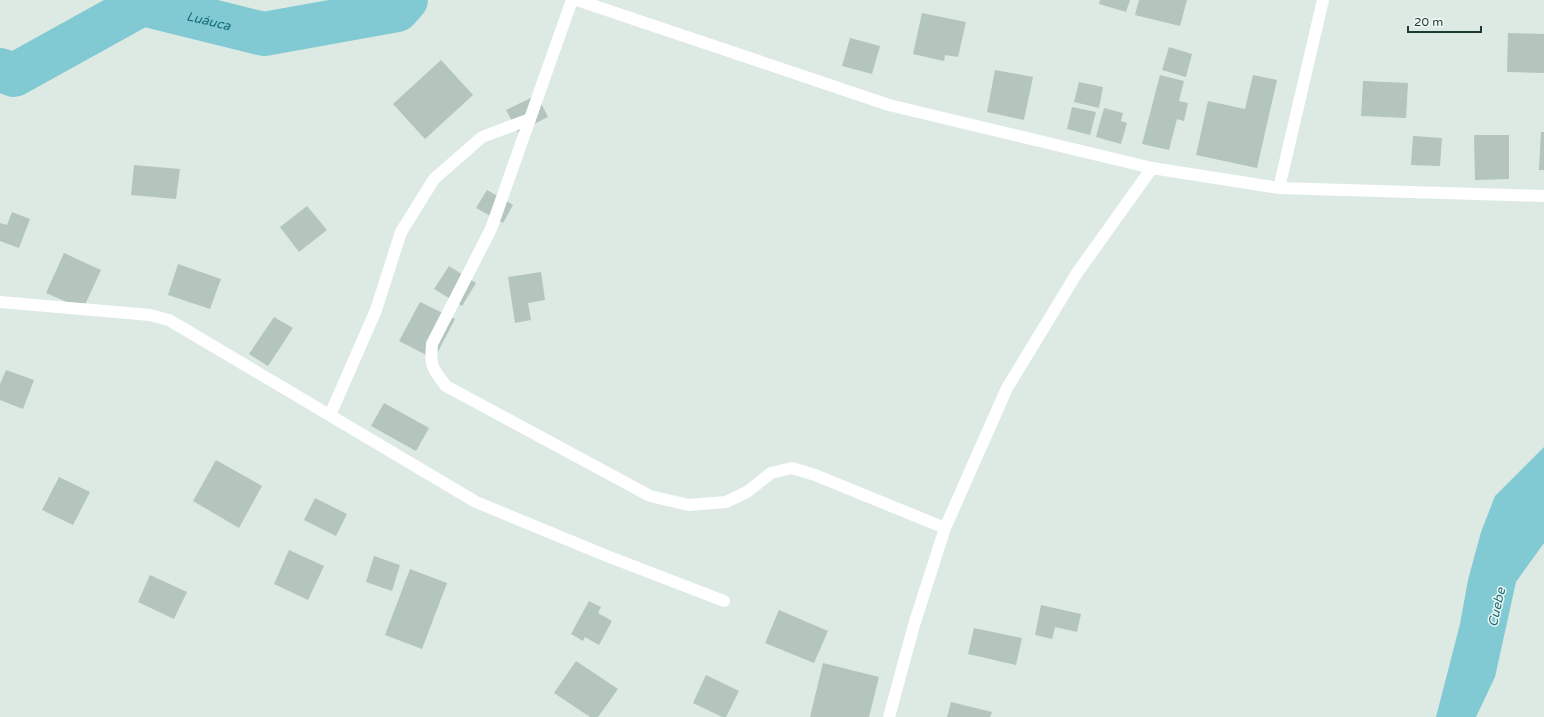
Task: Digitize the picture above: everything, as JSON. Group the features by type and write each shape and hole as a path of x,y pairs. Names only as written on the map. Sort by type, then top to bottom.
{"street":[{"path":"572,0 491,229 432,344 431,361 435,373 446,386 650,496 689,505 726,502 747,492 771,473 792,468 815,475 945,528"},
{"path":"577,0 889,105 1152,168 1279,188 1544,196"},
{"path":"1279,188 1323,0"},
{"path":"330,415 376,310 401,232 434,179 482,137 530,119"},
{"path":"889,717 914,625 945,528 1007,388 1077,273 1152,168"},
{"path":"0,302 150,314 169,320 476,502 607,556 724,601"}],"water":[{"name":"Cuebe","path":"1544,447 1544,543 1516,582 1495,677 1476,717 1436,717 1460,624 1468,580 1481,532 1495,496"}],"building":[{"path":"1100,0 1130,0 1126,12 1099,4"},
{"path":"1139,0 1187,0 1180,26 1135,15"},
{"path":"922,13 966,22 958,57 945,55 944,61 913,54"},
{"path":"1508,33 1544,34 1544,73 1507,72"},
{"path":"850,38 880,46 872,74 842,66"},
{"path":"1169,47 1192,54 1186,77 1162,70"},
{"path":"441,60 473,95 425,139 393,104"},
{"path":"995,70 1033,77 1024,120 987,112"},
{"path":"1160,75 1184,81 1179,101 1188,103 1184,121 1177,119 1169,150 1142,144"},
{"path":"1253,75 1277,80 1257,168 1196,155 1208,101 1245,109"},
{"path":"1363,81 1408,83 1406,118 1361,116"},
{"path":"1079,82 1103,87 1099,108 1074,102"},
{"path":"537,95 548,117 518,132 506,110"},
{"path":"1072,107 1096,112 1090,135 1067,129"},
{"path":"1104,108 1123,113 1121,121 1127,123 1121,144 1096,137"},
{"path":"1541,132 1544,132 1544,170 1539,170"},
{"path":"1474,135 1509,135 1509,179 1475,180"},
{"path":"1413,136 1442,138 1440,166 1411,165"},
{"path":"134,165 180,169 176,199 131,195"},
{"path":"487,190 513,205 503,223 476,208"},
{"path":"307,206 327,230 299,252 280,227"},
{"path":"12,212 30,219 19,248 0,241 0,223 7,225"},
{"path":"64,253 101,270 83,309 46,293"},
{"path":"178,264 221,279 210,309 168,295"},
{"path":"449,266 476,283 462,306 434,289"},
{"path":"541,272 545,300 528,303 531,320 515,323 508,277"},
{"path":"420,302 455,319 434,359 399,341"},
{"path":"274,317 293,328 268,366 249,354"},
{"path":"6,370 34,380 23,409 0,400 0,384"},
{"path":"384,403 429,428 416,451 371,426"},
{"path":"216,460 262,486 239,528 193,501"},
{"path":"59,477 90,492 73,525 42,510"},
{"path":"315,498 347,514 336,536 304,520"},
{"path":"289,550 324,566 308,600 274,584"},
{"path":"374,556 400,565 392,591 366,582"},
{"path":"410,569 447,583 422,649 385,635"},
{"path":"150,575 187,592 174,619 138,602"},
{"path":"589,601 601,607 598,613 612,621 599,645 585,637 583,641 571,634"},
{"path":"1041,605 1081,614 1077,632 1055,627 1052,639 1035,635"},
{"path":"779,610 828,631 814,663 765,643"},
{"path":"974,628 1022,638 1016,665 968,654"},
{"path":"576,661 618,689 598,717 590,717 554,693"},
{"path":"823,663 879,677 869,717 810,717"},
{"path":"706,675 739,691 726,717 722,717 693,703"},
{"path":"951,702 992,712 990,717 947,717"}],"waterway":[{"name":"Luáuca","path":"0,70 14,75 142,4 264,34 397,10 406,0"}]}
